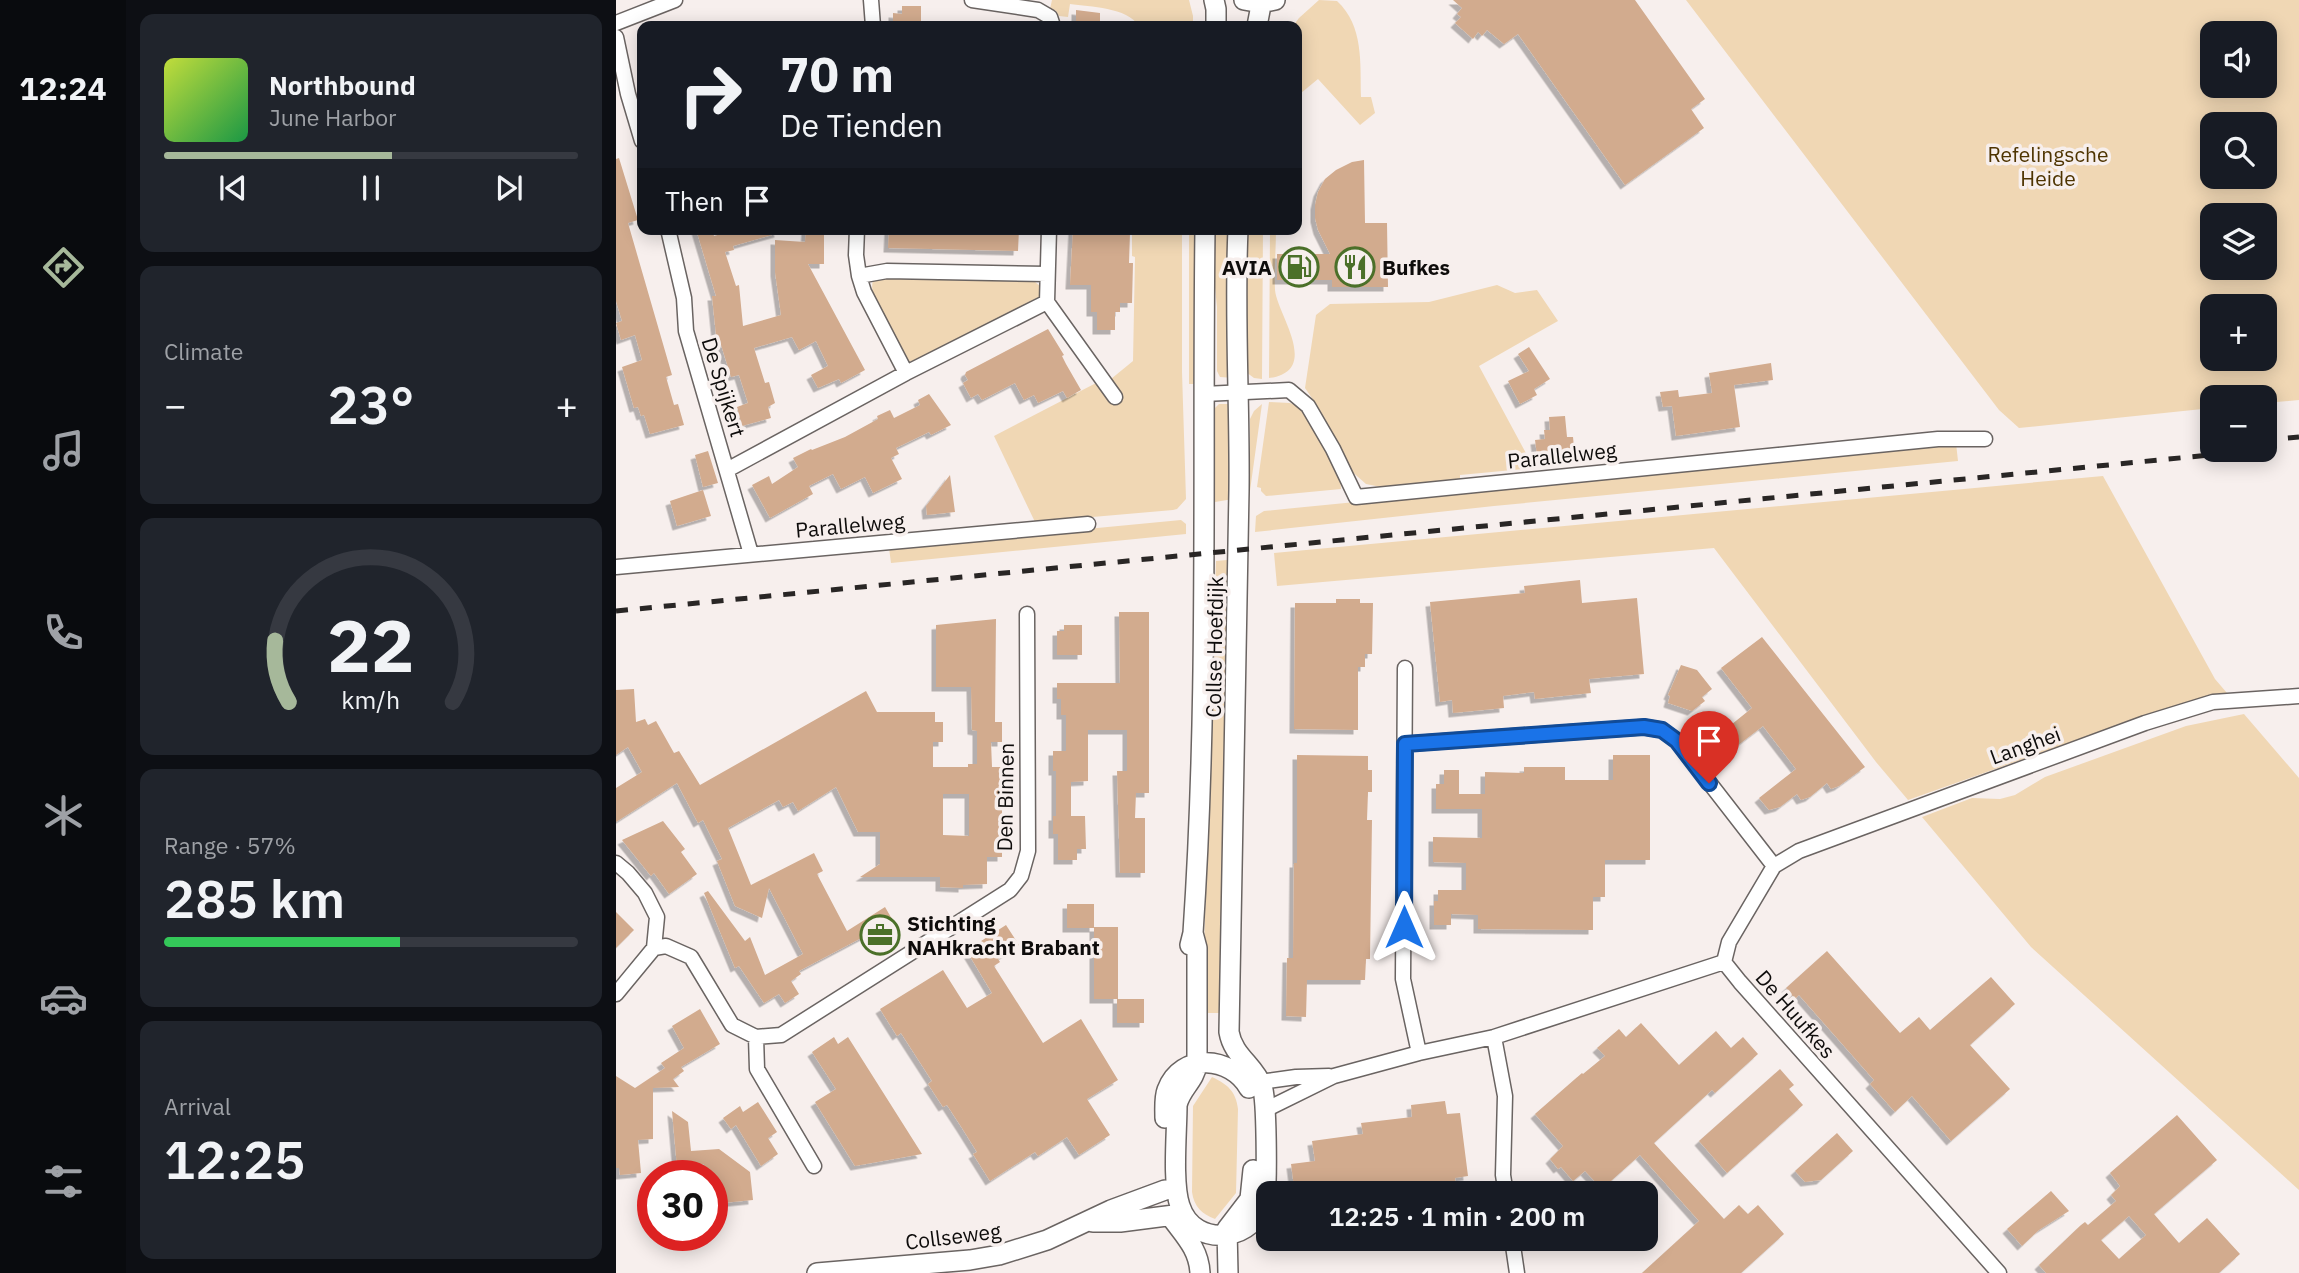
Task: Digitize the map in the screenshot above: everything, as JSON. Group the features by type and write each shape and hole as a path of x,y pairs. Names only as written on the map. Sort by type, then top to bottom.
{"main road":[{"path":"1214,0 1216,21"},
{"path":"1258,21 1263,1"},
{"path":"1263,1 1266,21"},
{"name":"Collse Hoefdijk","path":"1191,1066 1197,948 1194,933 1201,820 1205,580 1205,235"},
{"name":"Collse Hoefdijk","path":"1238,235 1238,584 1229,1032 1231,1043 1253,1082"},
{"path":"1177,1215 1199,1230 1218,1236 1233,1234 1258,1217 1265,1199 1264,1092 1223,1064 1209,1062 1191,1066 1179,1073 1166,1092 1165,1190 1177,1215 1199,1258 1200,1273"},
{"path":"1177,1215 1177,1104 1181,1093 1195,1074 1191,1066"},
{"path":"1239,1273 1229,1225 1247,1205 1253,1185 1253,1082"},
{"name":"Collseweg","path":"817,1273 970,1260 999,1255 1047,1240 1121,1206 1165,1190"},
{"name":"Collseweg","path":"1089,1222 1120,1222 1177,1215"},
{"path":"1228,1273 1233,1234"}],"street":[{"path":"616,23 675,0"},
{"path":"871,0 873,21"},
{"path":"972,0 1038,10 1052,21"},
{"path":"616,37 637,124"},
{"name":"De Spijkert","path":"670,235 682,285 685,331 751,554"},
{"path":"857,235 856,255 864,292 906,373"},
{"path":"1049,235 1047,302 1115,397"},
{"path":"859,276 887,271 1047,274"},
{"path":"727,470 906,373 1047,302"},
{"name":"Parallelweg","path":"1204,394 1289,390 1308,407 1334,449 1356,497 1924,440 1985,439"},
{"name":"Parallelweg","path":"616,567 1088,524"},
{"name":"Den Binnen","path":"756,1037 781,1035 1010,890 1021,876 1028,851 1027,614"},
{"path":"1405,668 1403,979 1419,1054"},
{"name":"Langhei","path":"1773,866 1799,851 2145,723 2213,702 2299,696"},
{"path":"1265,1110 1334,1076 1494,1037 1724,962 1729,942 1773,866 1677,741 1662,730 1644,727 1405,744"},
{"path":"616,863 645,893 657,917 654,948 616,994"},
{"path":"654,948 666,946 691,957 732,1025 756,1037 757,1069 814,1166"},
{"name":"De Huufkes","path":"1724,962 1999,1273"},
{"path":"1494,1037 1505,1096 1504,1181"},
{"path":"1253,1082 1334,1076"},
{"path":"1514,1251 1517,1273"}],"green space":[{"path":"1052,0 1189,0 1193,21 1134,21 1117,11 1070,4 1068,17 1059,16 1056,11 1050,9"},
{"path":"1319,0 1337,1 1346,11 1359,46 1361,97 1371,97 1375,113 1360,125 1318,79 1302,92 1302,21 1297,21"},
{"name":"Refelingsche Heide","path":"1686,0 2299,0 2299,400 2277,402 2277,385 2200,385 2200,409 2019,428 1999,410"},
{"path":"1132,235 1182,235 1186,499 1173,510 1035,522 994,436 1098,382 1114,404 1123,398 1111,379 1133,361 1135,257 1132,256"},
{"path":"1189,235 1200,235 1199,384 1189,384"},
{"path":"1210,235 1227,235 1234,378 1220,377 1217,371 1217,307"},
{"path":"1244,235 1263,235 1262,379 1254,378 1246,372"},
{"path":"1270,235 1276,235 1275,290 1295,353 1293,365 1285,373 1269,378"},
{"path":"886,277 1035,282 1040,286 1039,297 914,362 906,360 883,321 874,299 873,280"},
{"path":"1497,285 1515,293 1537,290 1558,321 1479,366 1534,468 1460,475 1460,481 1386,488 1366,484 1349,469 1320,410 1305,388 1316,315 1330,304 1429,302"},
{"path":"1269,402 1290,403 1306,410 1340,475 1341,489 1266,496 1261,488 1257,487"},
{"path":"1219,404 1234,404 1233,499 1215,502 1215,499 1208,499 1211,412"},
{"path":"1262,404 1249,498 1243,498 1250,449 1250,419"},
{"path":"1956,443 1958,461 1255,532 1256,516 1264,511"},
{"path":"2103,476 2215,679 2227,693 2167,708 1908,800 1876,762 1714,548 1277,586 1274,553"},
{"path":"1181,520 1186,524 1186,534 891,563 889,548"},
{"path":"1227,560 1222,1013 1202,1013 1216,561"},
{"path":"2244,714 2299,778 2299,1190 2031,947 1922,817 1972,798 2000,799 2015,795 2045,777 2186,726"},
{"path":"1212,1077 1230,1089 1238,1109 1236,1193 1215,1219 1199,1209 1192,1192 1193,1106"}],"building":[{"path":"1453,0 1635,0 1705,99 1691,109 1704,128 1625,185 1518,34 1504,44 1487,30 1482,36 1478,32 1473,39 1455,23 1461,17 1457,14 1462,8"},
{"path":"902,6 921,6 921,21 893,21 893,13 902,14"},
{"path":"1076,10 1100,13 1100,21 1076,21"},
{"path":"619,158 637,217 637,220 628,223 672,375 666,377 674,405 678,404 684,425 650,434 644,415 641,416 638,407 634,408 622,367 642,360 635,335 621,340 616,323 622,321 616,301 616,159"},
{"path":"1364,160 1365,223 1387,223 1388,287 1332,287 1332,280 1277,280 1277,254 1330,254 1315,218 1318,192 1325,179 1336,170 1352,162"},
{"path":"698,235 772,235 733,246 734,250 725,252 736,286 739,285 743,326 781,315 775,272 775,240 805,242 806,235 824,235 824,264 808,264 865,370 841,383 839,379 818,388 811,375 828,366 816,341 799,350 792,337 754,348 765,383 769,382 775,403 768,407 771,418 742,426 737,407 748,403 739,375 731,377 716,335 712,296 716,296"},
{"path":"889,235 1019,235 1018,251 888,248"},
{"path":"1073,235 1130,235 1129,263 1133,263 1132,303 1120,303 1120,312 1115,312 1115,330 1097,330 1097,312 1091,312 1091,285 1070,285"},
{"path":"1048,329 1081,390 1067,398 1063,391 1038,403 1034,395 1024,400 1015,383 982,400 978,394 971,398 963,383 968,380 966,372"},
{"path":"1529,347 1550,379 1534,389 1537,395 1520,404 1508,381 1529,371 1518,354"},
{"path":"1771,363 1773,380 1734,385 1740,427 1676,436 1672,406 1663,407 1660,392 1678,390 1679,397 1712,393 1709,373"},
{"path":"929,394 951,425 896,448 899,454 891,458 902,479 873,493 865,477 841,489 833,474 809,486 813,494 770,518 752,485 769,476 772,484 798,467 793,458 845,437 890,410 894,418 920,405 918,400"},
{"path":"1565,416 1567,437 1573,437 1575,457 1546,460 1546,454 1537,455 1535,440 1545,439 1544,430 1550,430 1549,417"},
{"path":"708,451 718,483 703,487 695,455"},
{"path":"950,475 955,512 927,515 926,506"},
{"path":"703,490 711,516 677,526 670,501"},
{"path":"1580,580 1582,603 1637,598 1644,674 1589,679 1591,693 1535,699 1534,692 1503,696 1504,708 1453,713 1452,700 1440,702 1430,602 1525,593 1524,586"},
{"path":"1336,599 1360,599 1360,603 1373,603 1372,654 1365,654 1365,667 1358,667 1358,730 1294,729 1295,603 1336,603"},
{"path":"1119,612 1149,612 1149,793 1136,793 1135,818 1145,818 1145,873 1120,873 1117,771 1127,771 1127,730 1088,730 1088,781 1071,782 1071,816 1085,816 1086,849 1077,849 1077,860 1058,860 1058,834 1053,834 1053,816 1056,816 1056,771 1053,771 1053,751 1066,751 1066,715 1061,715 1057,683 1120,683"},
{"path":"996,619 995,722 1002,722 1002,742 991,742 992,767 1002,767 1002,857 987,857 987,884 963,885 963,888 940,887 940,877 860,877 880,864 880,832 858,832 836,787 798,811 793,802 783,807 779,800 728,828 751,885 814,853 823,871 817,874 847,931 885,907 899,931 873,944 867,935 799,971 801,974 791,981 799,994 785,1003 779,994 764,1003 739,966 735,968 704,893 708,891 745,941 750,937 765,975 803,954 769,888 762,918 735,906 717,861 722,859 703,820 698,823 677,783 616,822 616,788 642,772 628,747 616,755 616,690 634,689 636,722 645,719 648,725 656,721 674,753 679,751 700,785 866,691 877,712 935,712 935,722 943,722 943,742 933,742 933,767 968,767 968,764 977,764 977,731 972,730 971,687 936,687 936,625","holes":["943,794 969,794 969,836 943,835"]},
{"path":"1064,625 1082,625 1082,655 1057,655 1057,631 1064,631"},
{"path":"1762,637 1865,767 1839,786 1831,789 1827,783 1810,797 1801,800 1797,794 1780,807 1769,810 1759,798 1796,769 1763,726 1733,749 1721,733 1752,708 1721,668"},
{"path":"1681,665 1697,670 1712,689 1702,697 1705,701 1692,711 1668,703 1668,695"},
{"path":"1297,755 1368,756 1368,770 1372,770 1372,792 1368,792 1367,820 1372,820 1370,959 1366,959 1365,980 1307,980 1306,1017 1286,1016 1287,958 1293,958 1294,863 1297,863"},
{"path":"1613,755 1650,755 1650,860 1605,860 1605,897 1593,897 1593,930 1478,929 1478,915 1451,914 1451,925 1434,925 1434,901 1438,901 1438,890 1466,890 1466,863 1433,862 1433,837 1482,838 1482,809 1436,809 1436,784 1444,784 1444,770 1459,770 1459,794 1485,794 1485,772 1524,773 1524,767 1565,767 1565,780 1613,780"},
{"path":"663,821 685,849 681,852 697,874 669,894 654,873 651,876 622,840"},
{"path":"1067,904 1094,904 1094,927 1118,927 1118,999 1144,999 1144,1023 1117,1023 1117,999 1094,999 1094,928 1067,928"},
{"path":"616,912 634,930 616,948"},
{"path":"1006,925 1019,945 998,959 1000,962 994,966 1043,1043 1081,1019 1118,1080 1087,1099 1110,1135 1079,1155 1067,1137 1038,1156 1035,1152 990,1181 973,1154 977,1152 962,1128 947,1105 943,1107 928,1084 932,1081 901,1033 897,1036 880,1009 943,970 967,1008 992,993 968,953 980,946 978,943"},
{"path":"1827,951 1900,1033 1919,1017 1930,1030 1991,977 2015,1004 1970,1045 2010,1089 1951,1141 1912,1096 1895,1112 1870,1084 1874,1080 1799,995 1795,999 1786,988"},
{"path":"700,1009 720,1044 681,1067 684,1071 673,1079 679,1087 653,1088 653,1139 638,1140 640,1160 637,1160 637,1173 620,1175 619,1168 616,1168 616,1076 635,1088 665,1068 661,1063 684,1048 672,1026"},
{"path":"1641,1023 1679,1065 1716,1031 1731,1048 1743,1037 1758,1054 1715,1093 1712,1090 1654,1143 1724,1219 1739,1205 1748,1214 1758,1205 1784,1234 1741,1273 1642,1273 1699,1221 1640,1155 1611,1181 1594,1181 1585,1171 1573,1181 1550,1159 1563,1146 1535,1114 1605,1056 1597,1048 1619,1029 1626,1037"},
{"path":"834,1037 838,1044 848,1037 922,1154 855,1166 815,1102 836,1089 812,1052"},
{"path":"1780,1069 1794,1085 1789,1089 1803,1105 1727,1173 1699,1141"},
{"path":"1445,1101 1447,1114 1460,1113 1468,1176 1455,1178 1455,1181 1293,1181 1291,1164 1315,1161 1312,1141 1363,1134 1361,1123 1412,1117 1411,1105"},
{"path":"758,1102 777,1132 768,1138 778,1154 761,1166 736,1125 731,1129 723,1118 740,1106 743,1112"},
{"path":"672,1111 688,1122 691,1151 719,1149 750,1172 753,1200 728,1202 728,1160 676,1160"},
{"path":"2177,1115 2217,1160 2154,1214 2179,1243 2207,1218 2240,1254 2219,1273 2046,1273 2039,1265 2081,1225 2085,1222 2088,1225 2116,1201 2111,1195 2120,1186 2110,1173","holes":["2129,1216 2146,1235 2119,1259 2101,1240"]},
{"path":"1837,1133 1853,1151 1821,1180 1805,1182 1795,1171"},
{"path":"2051,1191 2069,1211 2039,1230 2022,1246 2007,1229"}],"railway":[{"path":"2277,439 2299,437"},
{"path":"616,611 2200,456"}],"place":[{"name":"AVIA","path":"1299,267"},
{"name":"Bufkes","path":"1355,267"},
{"name":"Stichting NAHkracht Brabant","path":"880,935"}],"route":[{"path":"1404,927 1405,744 1644,727 1662,730 1677,741 1709,783"}]}
